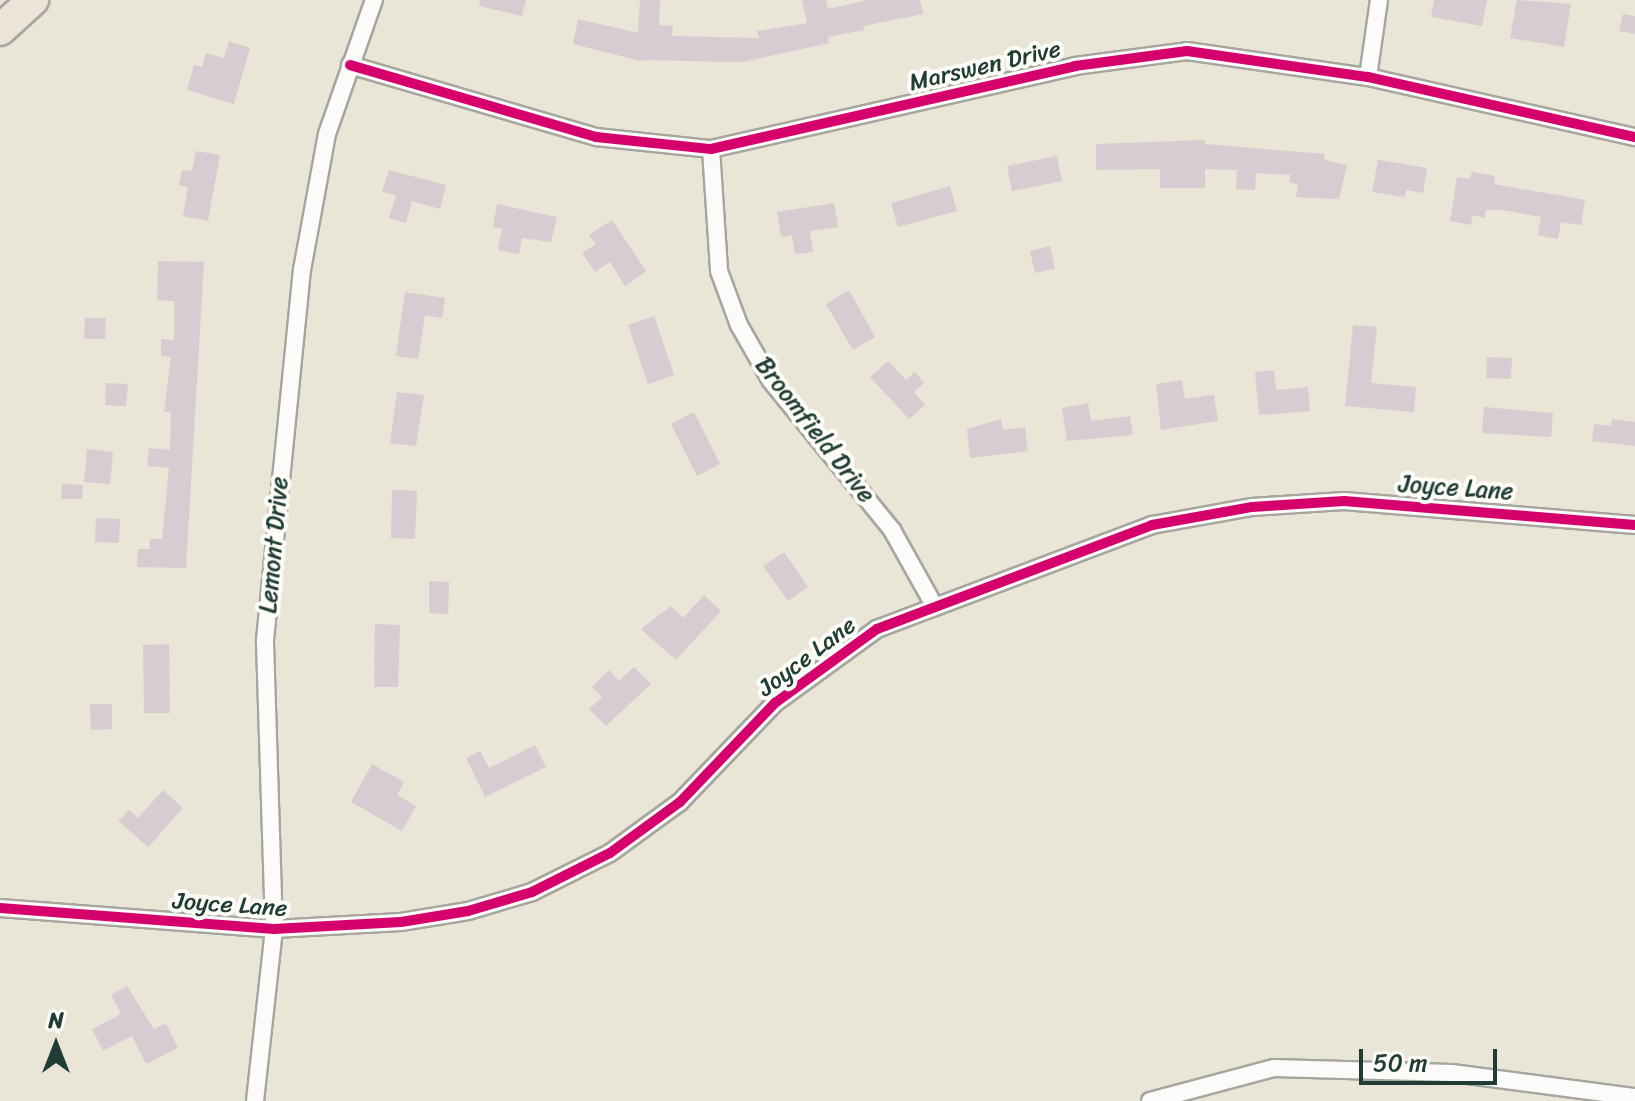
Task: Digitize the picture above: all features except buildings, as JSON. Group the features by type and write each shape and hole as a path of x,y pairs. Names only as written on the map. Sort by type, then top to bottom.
{"highway":[{"path":"0,30 33,0"}],"street":[{"name":"Lemont Drive","path":"255,1101 274,929 265,640 302,270 327,134 374,0"},
{"path":"1368,77 1379,0"},
{"name":"Marswen Drive","path":"350,65 596,137 711,149 1132,57 1187,51 1368,77 1635,137"},
{"name":"Broomfield Drive","path":"711,149 719,271 739,325 771,381 892,530 935,607"},
{"name":"Joyce Lane","path":"0,908 274,929 401,922 468,911 532,892 610,853 680,802 775,703 844,648 935,607 1152,525 1252,507 1344,501 1635,525"},
{"path":"1150,1101 1274,1068 1452,1073 1635,1097"}],"cycle path":[{"path":"350,65 596,137 711,149 1075,66 1187,51 1368,77 1635,137"},
{"path":"0,908 274,929 401,922 468,911 532,892 610,853 680,802 775,703 877,629 1152,525 1252,507 1344,501 1635,525"}]}
